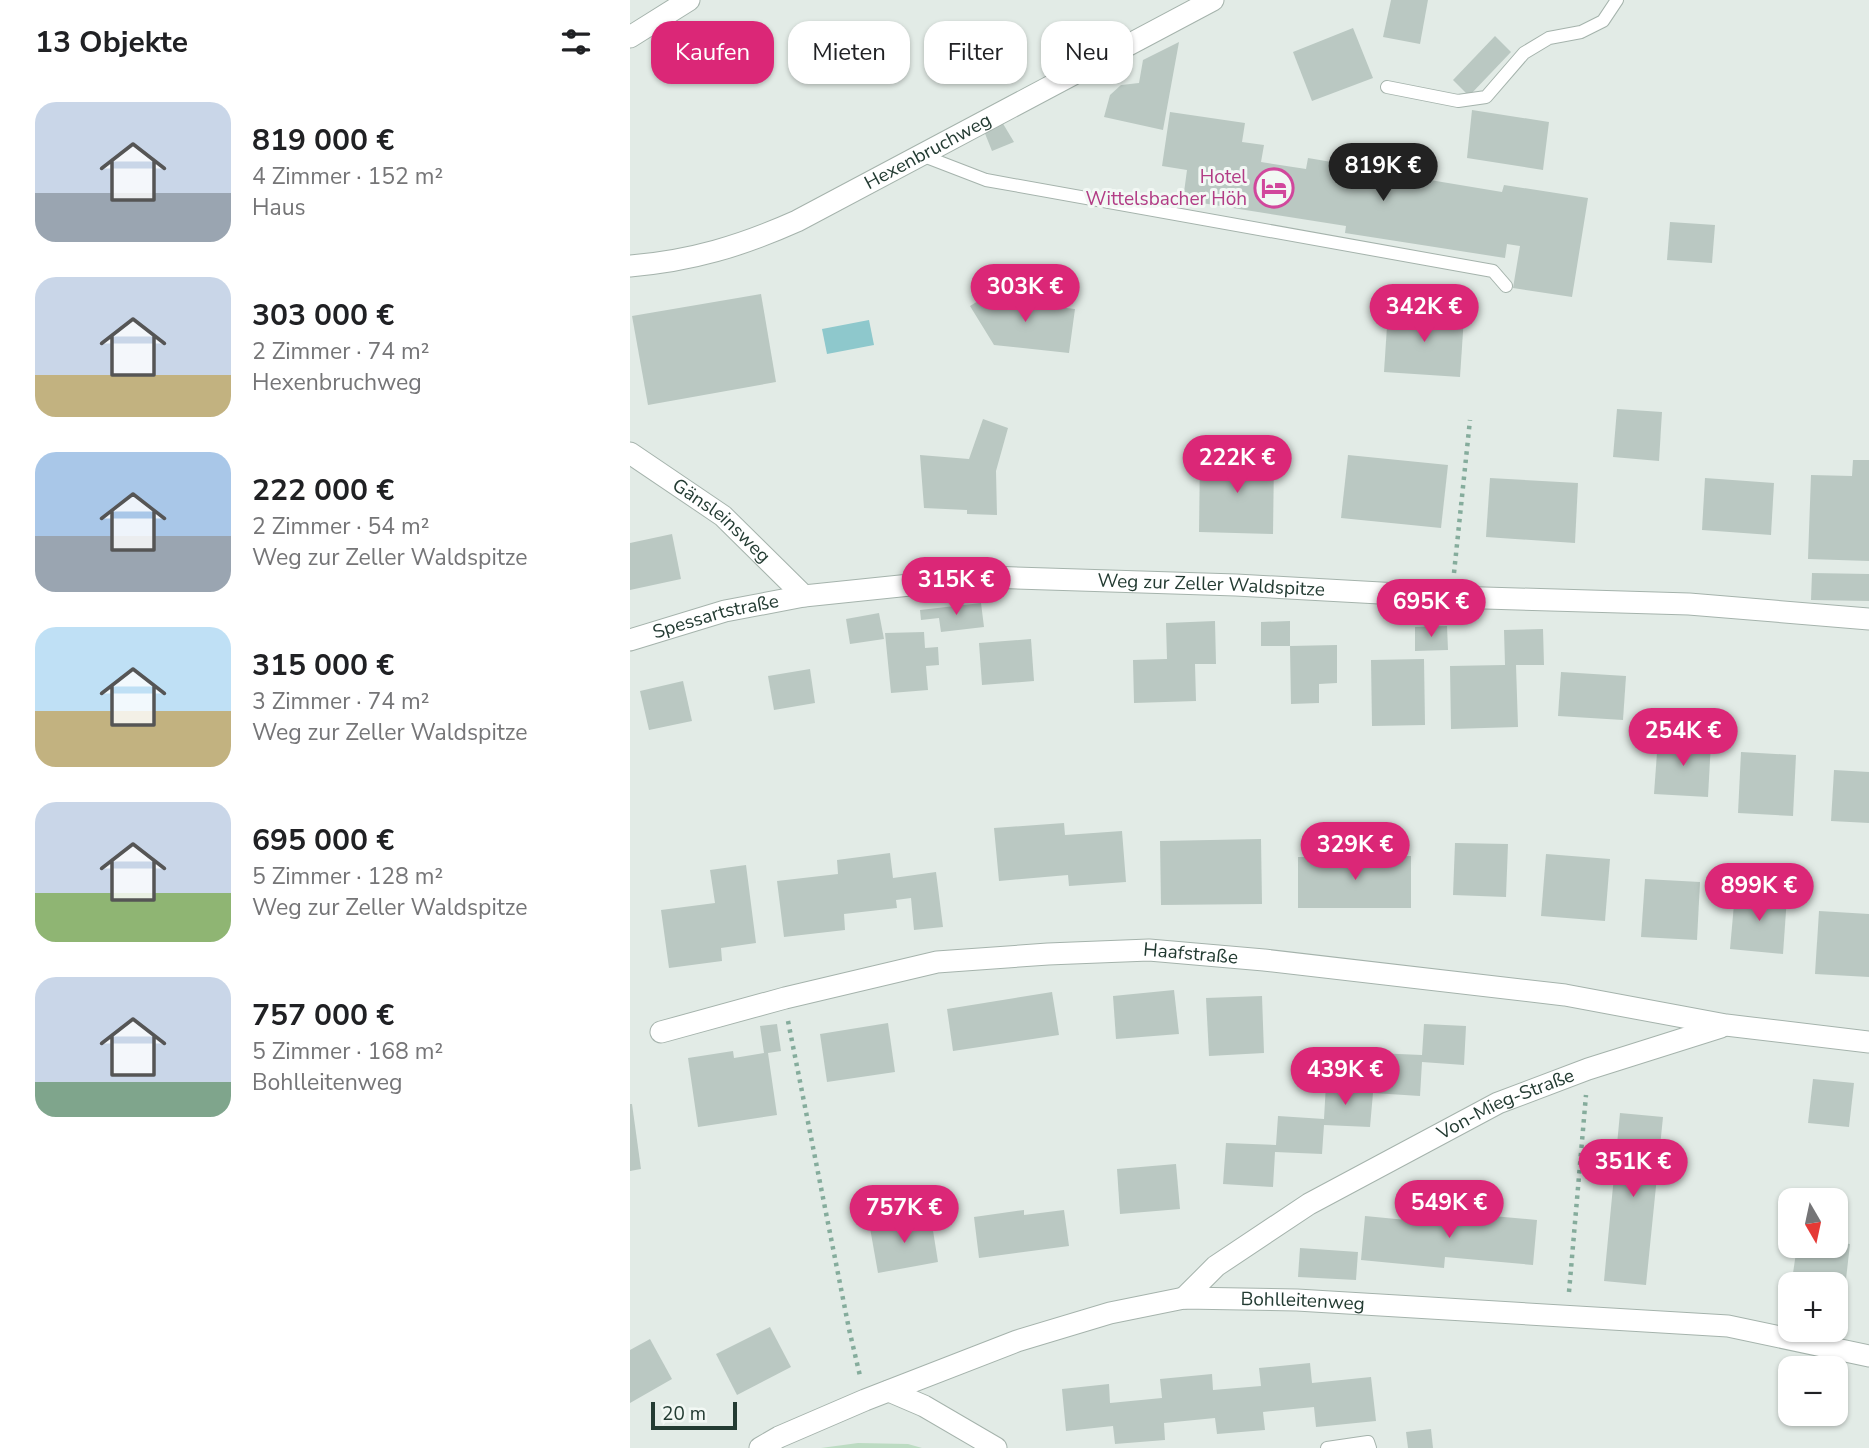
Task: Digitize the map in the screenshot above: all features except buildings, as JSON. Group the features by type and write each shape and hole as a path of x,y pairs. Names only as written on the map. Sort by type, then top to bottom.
{"street":[{"path":"630,37 689,0"},
{"name":"Hexenbruchweg","path":"630,266 697,257 754,240 797,221 1213,0"},
{"name":"Gänsleinsweg","path":"630,453 723,516 804,596"},
{"name":"Weg zur Zeller Waldspitze","path":"804,596 987,577 1236,585 1452,597 1689,604 1869,619"},
{"name":"Spessartstraße","path":"630,640 725,611 804,596"},
{"name":"Haafstraße","path":"661,1032 785,998 937,962 1149,950 1264,960 1565,995 1726,1025"},
{"name":"Von-Mieg-Straße","path":"1184,1298 1216,1266 1309,1204 1498,1103 1588,1069 1726,1025 1869,1042"},
{"name":"Bohlleitenweg","path":"760,1448 779,1437 866,1400 1017,1341 1110,1313 1184,1298 1297,1300 1728,1326 1869,1356"},
{"path":"890,1391 923,1406 996,1448"}],"lane":[{"path":"1387,88 1458,101 1486,97 1524,53 1549,38 1581,32 1603,21 1617,0"},
{"path":"921,155 986,180 1493,271 1506,286"},
{"path":"1327,1448 1368,1442 1370,1448"}],"path":[{"path":"1455,569 1470,420"},
{"path":"792,1045 846,1315 866,1400"},
{"path":"1567,1315 1583,1117"}],"green space":[{"path":"858,1443 908,1444 922,1448 821,1448"}],"water":[{"path":"869,320 874,345 827,354 822,329"}],"place":[{"name":"Hotel Wittelsbacher Höh","path":"1274,188"}]}
